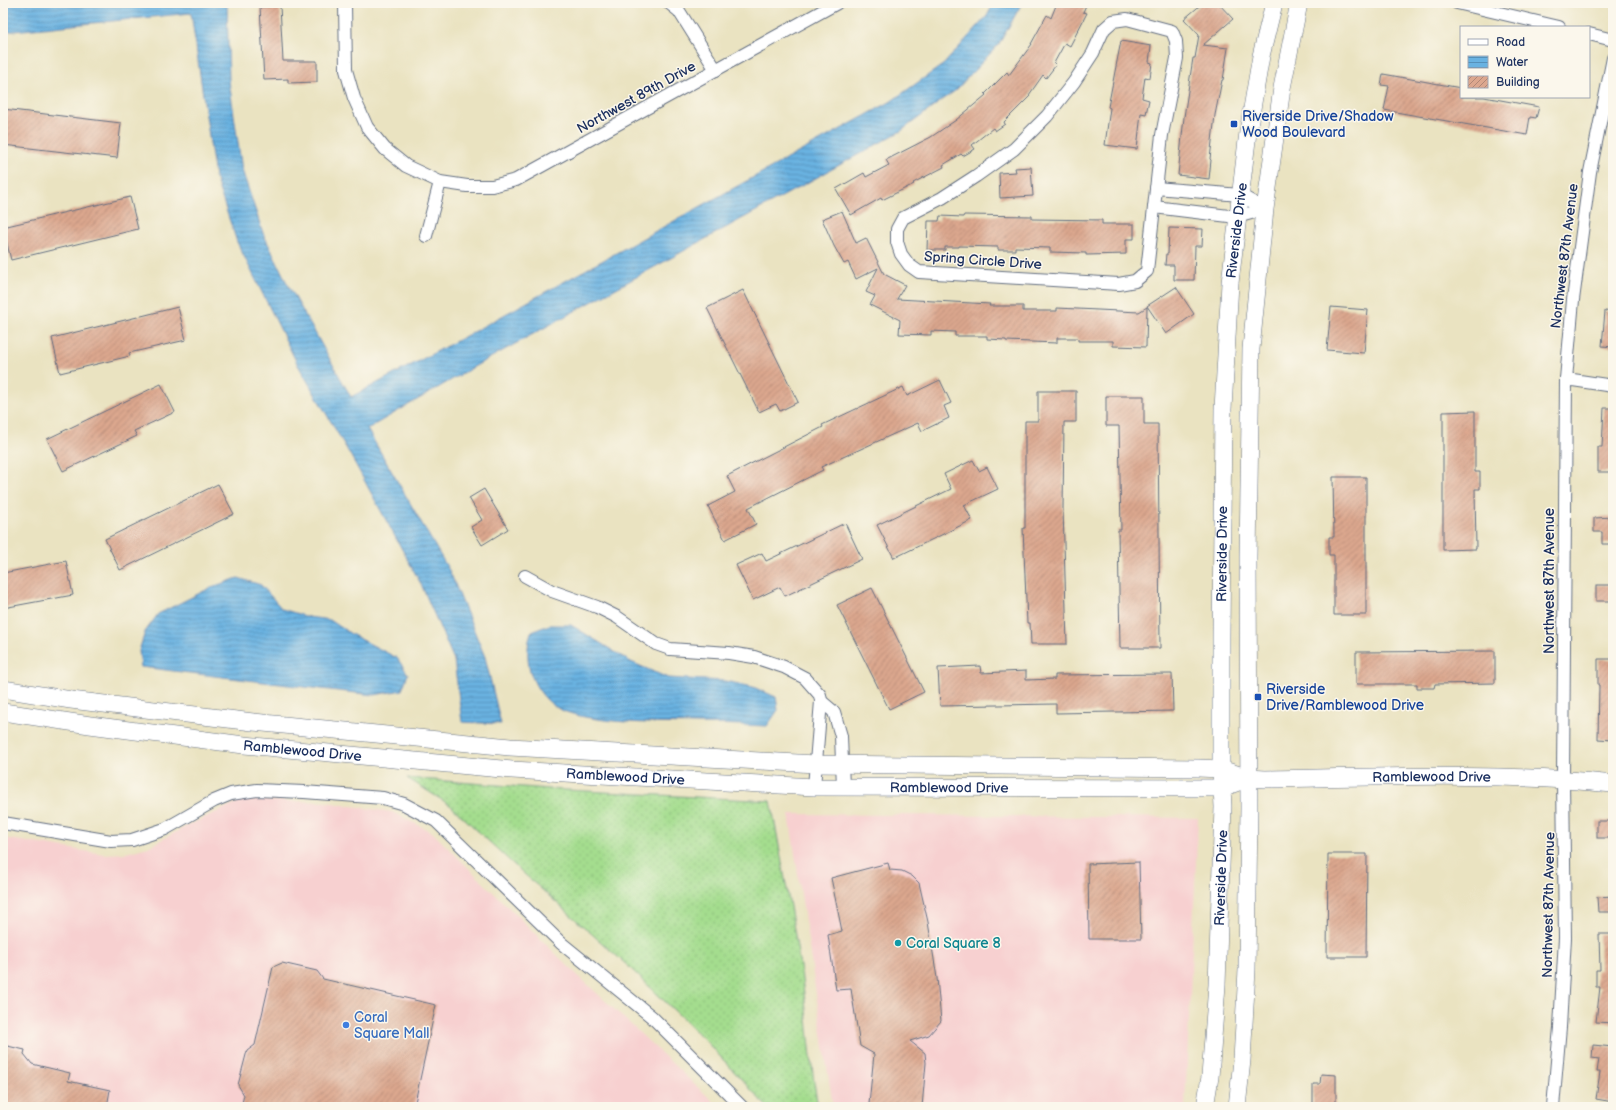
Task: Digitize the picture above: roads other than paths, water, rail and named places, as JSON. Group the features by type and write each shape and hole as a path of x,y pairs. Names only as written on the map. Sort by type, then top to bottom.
{"street":[{"name":"Northwest 89th Drive","path":"345,3 346,70 354,98 367,127 384,149 406,166 440,182 467,186 492,186 516,180 837,3"},
{"path":"669,3 679,11 716,70"},
{"name":"Riverside Drive","path":"1205,1107 1210,1076 1217,985 1223,807 1221,769 1223,409 1230,284 1237,217 1260,56 1274,3"},
{"name":"Riverside Drive","path":"1237,1107 1242,1060 1247,970 1249,778 1248,557 1251,349 1265,209 1282,88 1299,3"},
{"path":"1457,3 1555,26"},
{"name":"Spring Circle Drive","path":"1127,18 1172,31 1176,41 1177,58 1162,135 1154,207 1147,272 1135,280 1119,284 919,272 905,260 901,254 897,242 897,229 903,218 942,198 1014,149 1047,116 1074,82 1093,53 1104,29 1113,21 1127,18"},
{"path":"1590,34 1613,40"},
{"name":"Northwest 87th Avenue","path":"1553,1107 1560,1027 1565,938 1564,433 1566,379 1573,300 1590,172 1613,58"},
{"path":"426,236 440,182"},
{"path":"1156,188 1240,196 1265,209"},
{"path":"1154,207 1237,217 1265,209"},
{"path":"1566,379 1613,386"},
{"path":"525,576 552,591 597,606 617,617 656,644 670,649 729,653 754,657 784,667 805,678 820,695 821,701 814,787"},
{"name":"Ramblewood Drive","path":"3,689 71,700 253,722 510,747 816,764 1221,769 1249,778 1426,776 1564,778 1613,784"},
{"path":"821,701 834,712 841,736 843,787"},
{"name":"Ramblewood Drive","path":"3,712 244,745 457,765 512,770 814,787 1222,788 1249,778"},
{"path":"3,823 111,841 132,840 165,829 214,801 231,794 257,790 383,798 404,804 436,821 561,943 652,1017 742,1107"}],"water":[{"path":"3,3 227,3 229,81 242,170 263,233 286,281 351,397 462,338 890,102 944,64 987,16 994,3 1022,3 999,44 956,90 901,131 477,365 367,429 450,572 485,657 501,724 462,722 454,660 421,584 352,458 298,365 237,242 215,177 191,13 3,32"},
{"path":"238,578 261,585 282,609 308,617 330,620 351,634 397,658 408,674 402,690 374,695 141,667 139,651 145,632 158,614 212,587"},
{"path":"549,625 571,625 631,662 668,678 725,681 753,687 776,697 778,710 767,726 622,722 601,720 565,712 553,705 539,690 530,672 528,662 531,632"}],"place":[{"name":"Riverside Drive/Shadow Wood Boulevard","path":"1234,124"},
{"name":"Riverside Drive/Ramblewood Drive","path":"1258,697"},
{"name":"Coral Square 8","path":"898,943"},
{"name":"Coral Square Mall","path":"346,1025"}]}
